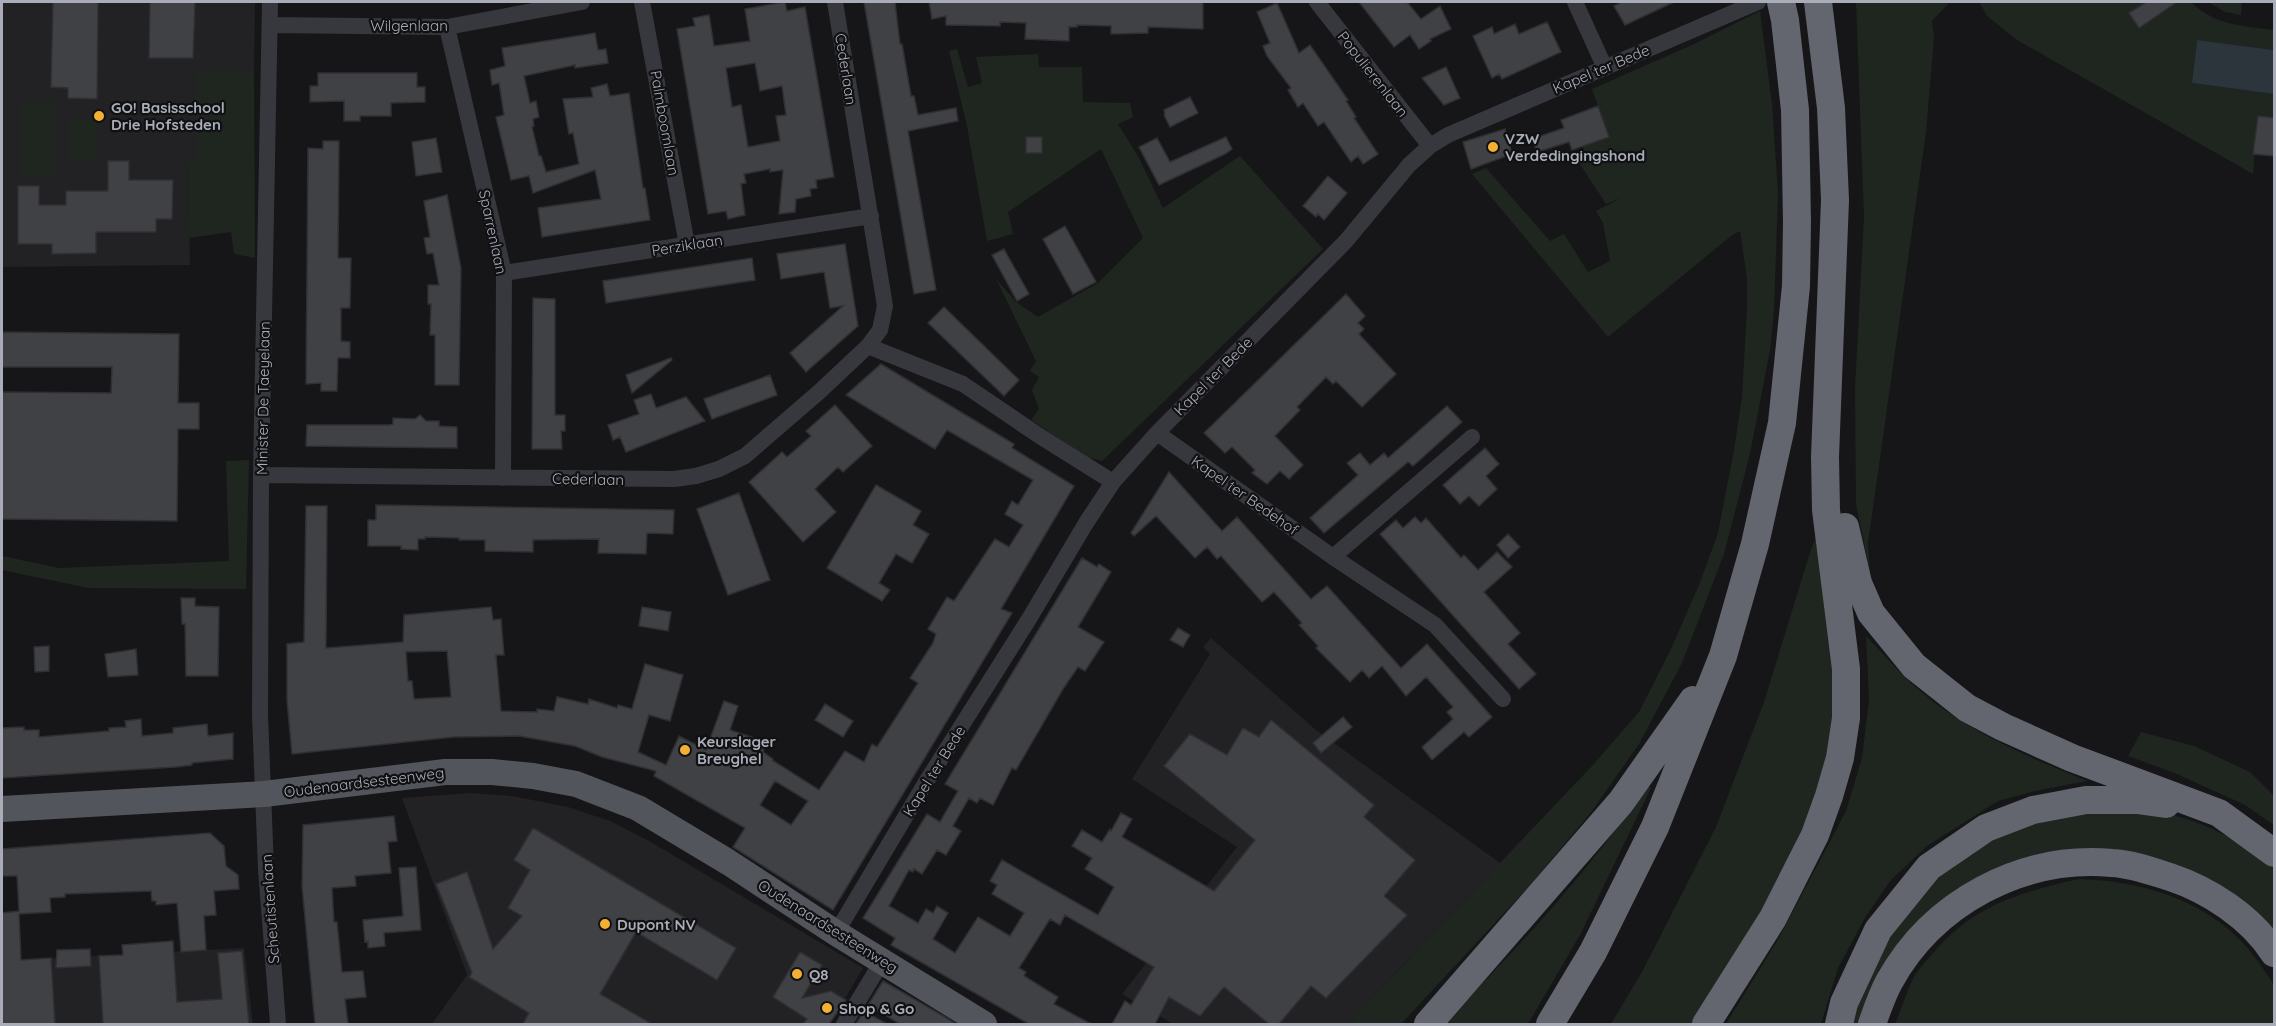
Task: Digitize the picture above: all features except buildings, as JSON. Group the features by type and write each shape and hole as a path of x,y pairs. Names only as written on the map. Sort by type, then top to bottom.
{"highway":[{"path":"1550,1024 1593,952 1655,827 1723,656 1755,544 1782,423 1796,286 1794,110 1782,2"},
{"path":"1706,1024 1773,918 1797,874 1829,796 1840,758 1846,718 1846,669 1826,510 1834,200 1831,108 1820,15"},
{"path":"1828,375 1835,397 1838,483 1858,583 1870,613 1914,666 1967,708 2003,727 2072,758 2218,813 2274,853"},
{"path":"1428,1024 1621,802 1723,656"},
{"path":"1839,1024 1844,1004 1878,930 1929,867 1986,828 2033,810 2086,800 2137,800 2218,813"},
{"path":"1872,1024 1889,982 1923,936 1944,915 1967,898 1992,885 2019,873 2049,865 2079,862 2114,863 2148,869 2184,881 2219,900 2249,924 2274,953"}],"main road":[{"name":"Oudenaardsesteenweg","path":"2,809 264,794 445,772 502,773 576,783 638,808 728,862 836,933 984,1024"}],"street":[{"name":"Minister De Taeyelaan","path":"264,794 260,715 261,474 270,2"},
{"name":"Wilgenlaan","path":"270,25 447,27 582,2"},
{"name":"Palmboomlaan","path":"642,2 687,244"},
{"name":"Cederlaan","path":"261,474 674,479 696,476 719,469 745,456 768,438 868,346 880,330 885,306 835,2"},
{"name":"Populierenlaan","path":"1317,2 1430,146"},
{"path":"1575,2 1605,68"},
{"name":"Kapel ter Bede","path":"836,933 926,782 1113,482 1157,432 1346,242 1409,165 1430,146 1448,135 1758,2"},
{"name":"Sparrenlaan","path":"447,27 504,273 503,478"},
{"name":"Perziklaan","path":"504,273 871,216"},
{"path":"868,346 963,384 1113,482"},
{"name":"Kapel ter Bedehof","path":"1157,432 1333,557 1435,625 1503,699"},
{"path":"1333,557 1472,437"},
{"name":"Scheutistenlaan","path":"264,794 266,869 278,1024"},
{"path":"844,1024 883,960"}],"shaded area":[{"name":"GO! Basisschool Drie Hofsteden","path":"2,2 255,2 254,71 196,72 196,160 188,161 190,265 2,267"},
{"path":"1856,2 1950,2 1932,21 1934,38 1926,132 1868,543 1870,572 1856,504 1855,389 1864,217"},
{"path":"1979,2 2191,2 2209,16 2219,20 2274,30 2274,50 2197,40 2192,83 2274,94 2274,118 2258,116 2253,174 2017,40 1987,16"},
{"path":"2208,2 2242,2 2241,15 2225,12"},
{"path":"1760,11 1772,104 1778,193 1774,309 1770,350 1750,454 1724,554 1682,663 1639,744 1592,811 1531,884 1401,1024 1347,1024 1592,766 1639,712 1670,651 1699,585 1718,533 1742,397 1747,278 1740,231 1608,337 1472,174 1486,168 1550,241 1564,234 1588,272 1610,261 1603,223 1596,211 1621,198 1606,204 1574,155 1584,151 1583,146 1609,137 1592,89 1692,45"},
{"path":"2197,40 2274,50 2274,94 2192,83"},
{"path":"957,49 968,87 982,83 976,57 1038,54 1039,67 1082,67 1083,102 1130,103 1133,117 1118,124 1139,158 1163,208 1240,156 1323,249 1102,461 1087,457 1031,420 1039,409 1032,390 1039,377 1030,371 1036,361 996,279 1016,302 1038,317 1098,283 1143,238 1101,149 1008,212 1013,234 987,241 967,126 949,51"},
{"path":"196,71 254,71 255,258 234,254 231,232 189,238 188,160 196,160"},
{"path":"20,102 55,103 55,175 19,175"},
{"path":"68,118 97,118 96,158 68,158"},
{"path":"249,460 246,589 88,588 2,570 2,556 59,568 229,561 226,461"},
{"path":"1819,531 1841,701 1824,786 1758,918 1693,1024 1611,1024 1643,970 1716,827 1764,702 1811,549"},
{"path":"1866,636 1911,683 1951,714 2017,751 2087,781 1998,801 1927,846 1891,880 1866,916 1838,968 1821,1024 1726,1024 1780,936 1846,811 1862,758 1869,699"},
{"path":"1211,638 1316,730 1500,863 1347,1024 1173,1024 1122,994 1237,847 1132,779 1210,654 1203,647"},
{"path":"2141,732 2194,746 2250,772 2274,796 2274,825 2245,805 2177,774 2128,756"},
{"path":"1647,786 1651,788 1580,935 1528,1024 1443,1024 1550,910 1600,850"},
{"path":"470,793 512,796 568,807 610,821 651,842 863,968 830,1024 432,1024 467,975 402,798"},
{"path":"2136,811 2171,815 2203,825 2232,839 2274,867 2274,934 2124,852 2090,848 2036,856 1998,869 1861,1024 1848,1024 1873,958 1944,871 1987,842 2030,823 2081,812"},
{"path":"2079,879 2131,885 2156,891 2203,911 2224,926 2243,943 2272,981 2275,996 2274,1024 1895,1024 1916,973 1949,936 1965,923 2018,895"},
{"path":"244,948 253,1024 55,1024 51,958"}],"place":[{"name":"GO! Basisschool Drie Hofsteden","path":"99,116"},
{"name":"VZW Verdedingingshond","path":"1493,147"},
{"name":"Keurslager Breughel","path":"685,750"},
{"name":"Dupont NV","path":"605,924"},
{"name":"Q8","path":"797,974"},
{"name":"Shop & Go","path":"827,1008"}]}
